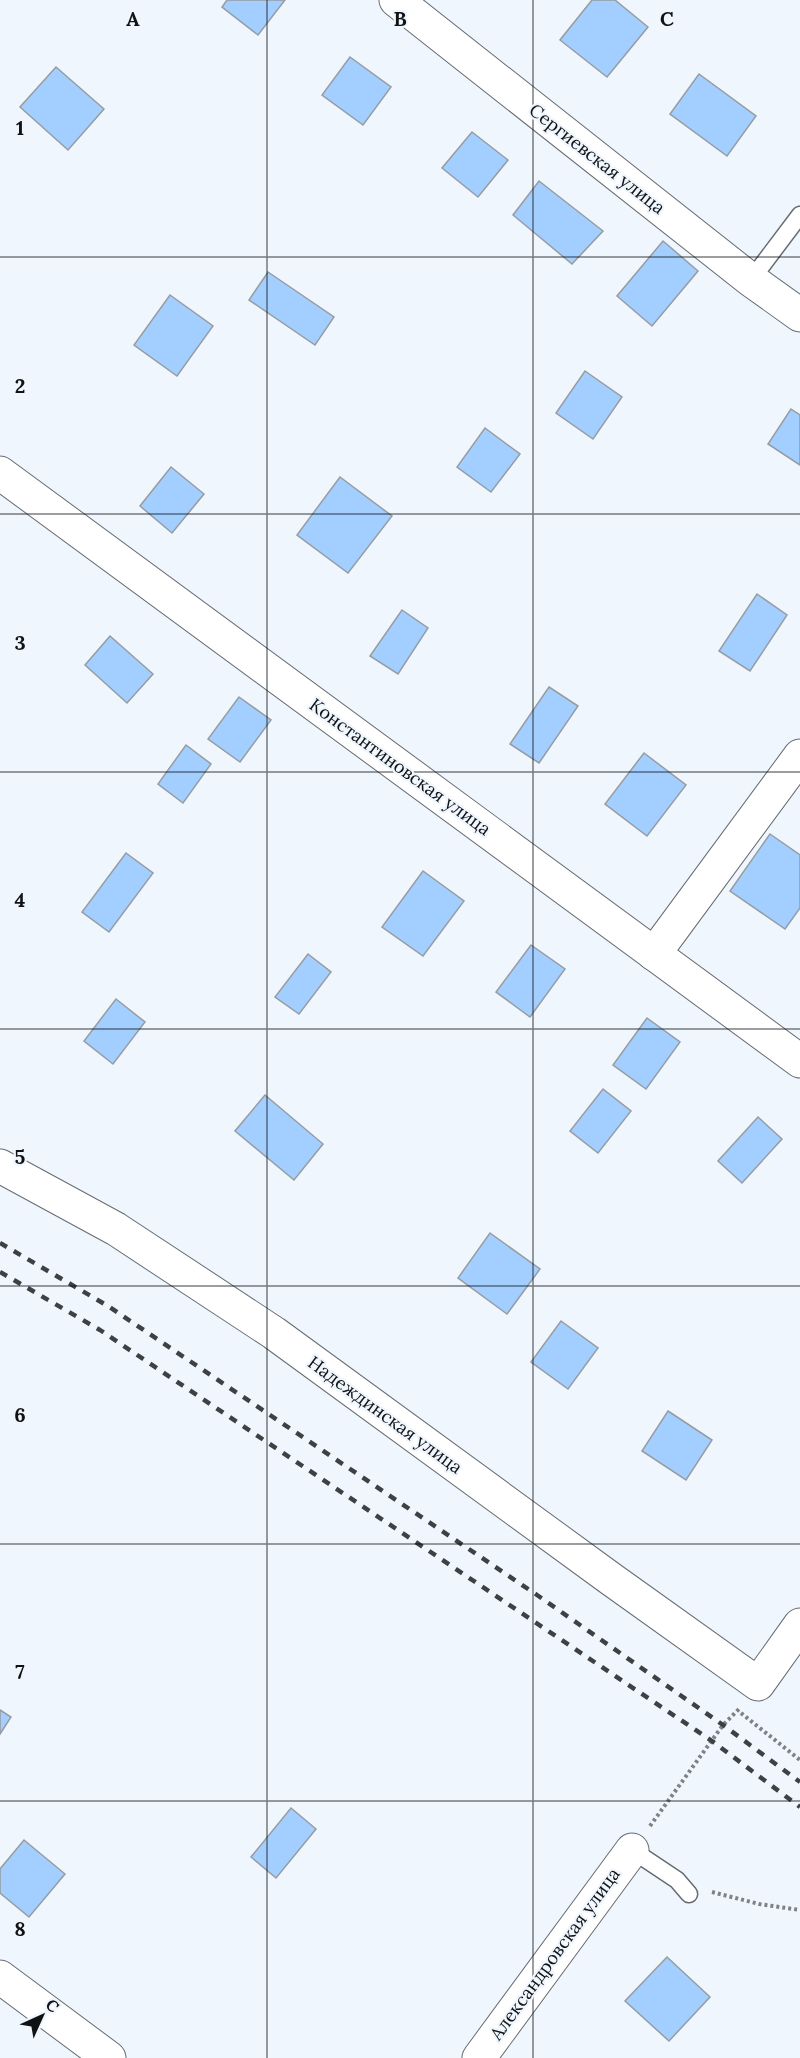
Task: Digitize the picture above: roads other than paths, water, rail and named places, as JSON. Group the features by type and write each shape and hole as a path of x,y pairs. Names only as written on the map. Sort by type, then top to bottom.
{"street":[{"name":"Сергиевская улица","path":"396,0 751,280 800,315"},
{"name":"Константиновская улица","path":"0,473 800,1061"},
{"path":"654,954 800,756"},
{"name":"Надеждинская улица","path":"0,1166 116,1229 274,1333 610,1580 758,1684 800,1624"},
{"name":"Александровская улица","path":"479,2058 638,1842"},
{"path":"0,1977 108,2058"}],"lane":[{"path":"751,280 800,215"},
{"path":"638,1842 689,1894"}],"railway":[{"path":"0,1243 108,1306 270,1415 537,1595 723,1725 800,1782"},
{"path":"0,1272 100,1330 712,1741 800,1807"}]}
